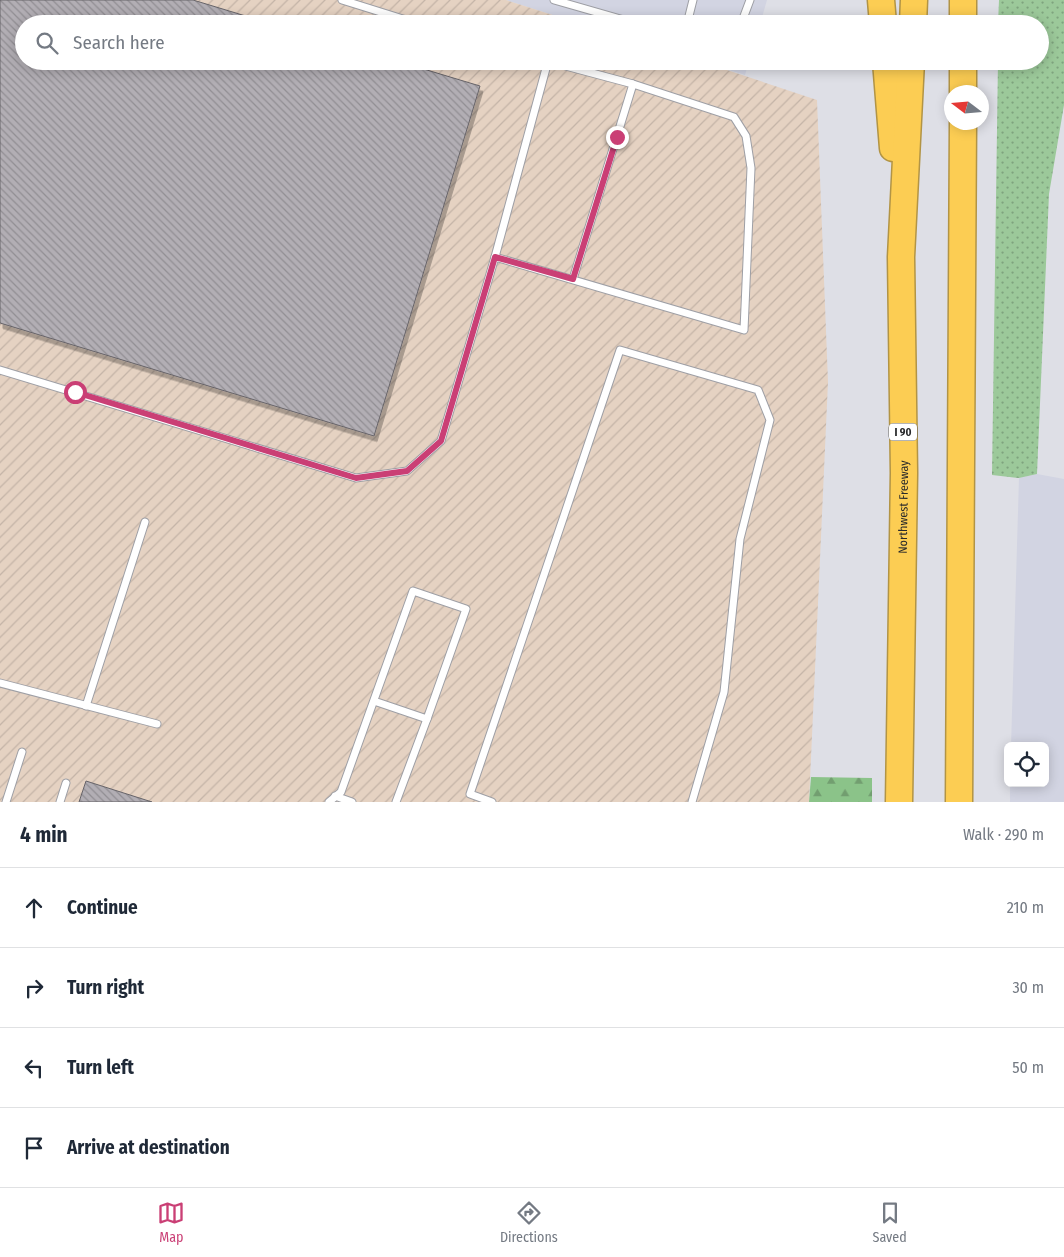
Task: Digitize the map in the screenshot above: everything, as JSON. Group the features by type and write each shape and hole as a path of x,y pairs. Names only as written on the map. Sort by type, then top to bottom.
{"highway":[{"path":"881,0 882,15"},
{"path":"913,15 914,0"},
{"path":"963,0 963,15"},
{"path":"887,70 901,257"},
{"name":"Northwest Freeway","path":"899,802 904,473 901,257 911,70"},
{"path":"963,70 963,85"},
{"path":"959,802 963,130"}],"lane":[{"path":"342,0 390,15"},
{"path":"554,0 606,15"},
{"path":"689,15 694,0"},
{"path":"744,15 750,0"},
{"path":"0,370 356,478 407,471 441,441 495,257 546,70"},
{"path":"495,257 744,330 751,168 746,136 734,118 633,84 581,70"},
{"path":"573,279 633,84"},
{"path":"492,802 470,794 620,350 758,390 770,420 740,539 724,692 692,802"},
{"path":"86,706 145,522"},
{"path":"328,802 341,792 413,591 466,609 396,802"},
{"path":"0,683 157,724"},
{"path":"374,701 427,718"},
{"path":"6,802 22,752"},
{"path":"60,802 66,783"},
{"path":"336,796 352,802"}],"shaded area":[{"path":"0,0 506,0 553,15 15,15 15,70 727,70 817,100 828,382 809,802 0,802"},
{"path":"506,0 767,0 763,15 553,15"},
{"path":"729,70 746,70 745,75"},
{"path":"1037,474 1064,479 1064,802 1010,802 1010,787 1049,787 1049,742 1011,742 1019,478"}],"green space":[{"path":"999,0 1064,0 1064,105 1049,194 1037,474 1019,478 992,475 998,70 1049,70 1049,15 998,15"},
{"path":"811,777 872,778 872,802 809,802"}],"building":[{"path":"0,0 193,0 242,15 15,15 15,70 427,70 480,86 374,436 0,323"},
{"path":"86,781 152,802 79,802"}],"route":[{"path":"75,392 356,478 407,471 441,441 495,257 573,279 617,137"}]}
